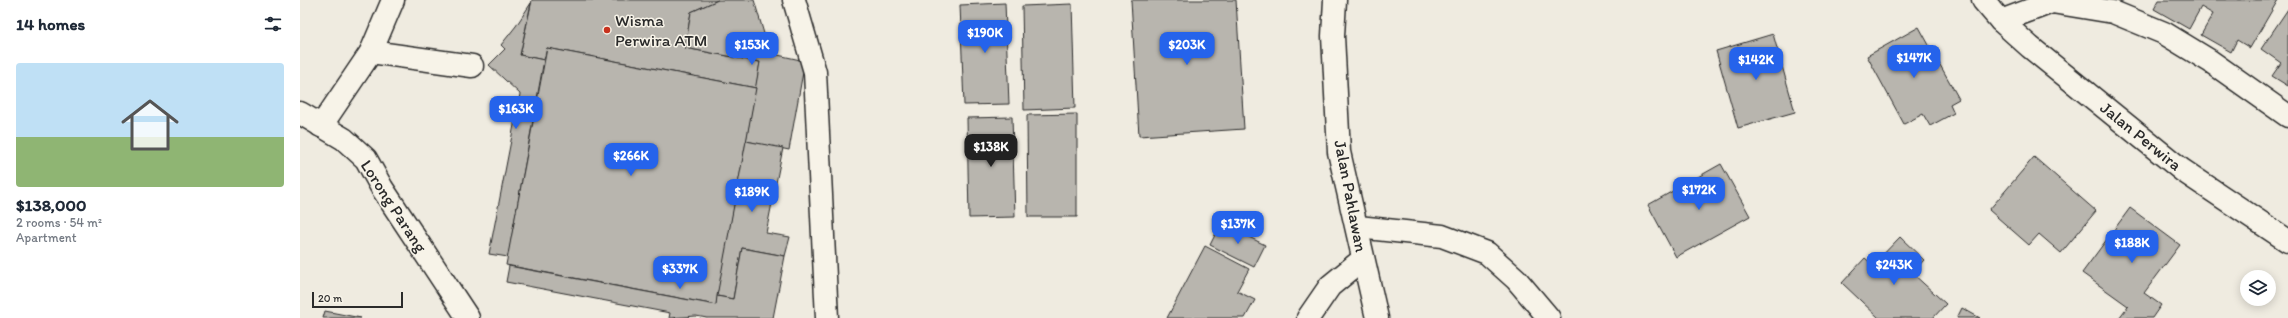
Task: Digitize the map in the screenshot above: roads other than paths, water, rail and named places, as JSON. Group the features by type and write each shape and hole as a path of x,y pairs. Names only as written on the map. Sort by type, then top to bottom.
{"street":[{"path":"321,126 372,52 392,0"},
{"path":"794,0 815,72 827,318"},
{"name":"Jalan Pahlawan","path":"1335,0 1333,36 1339,152 1358,227 1363,259 1377,318"},
{"name":"Jalan Perwira","path":"1983,0 2001,21 2030,47 2182,170 2288,241"},
{"path":"2001,21 2052,2 2113,12 2164,33 2210,61 2288,116"},
{"path":"372,52 472,66"},
{"name":"Lorong Parang","path":"300,113 344,139 366,159 386,194 468,318"},
{"path":"1358,227 1442,236 1487,253 1516,279 1549,318"},
{"path":"1308,318 1330,286 1363,259"}],"place":[{"name":"Wisma Perwira ATM","path":"607,30"}]}
